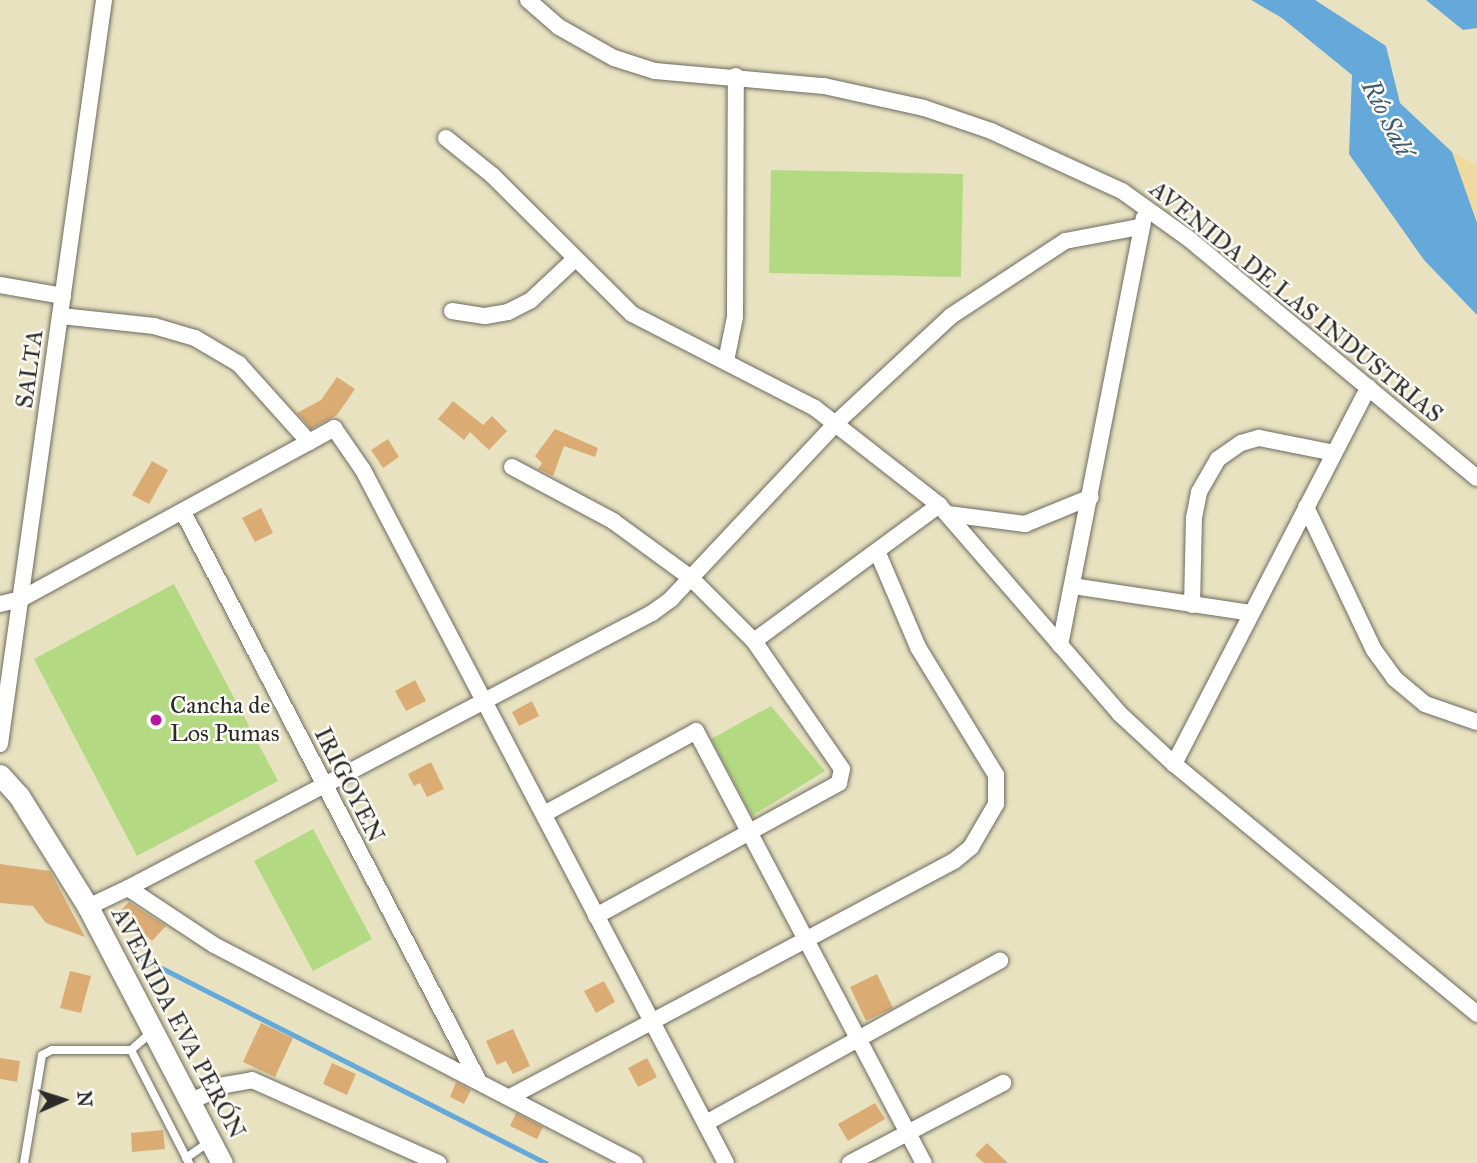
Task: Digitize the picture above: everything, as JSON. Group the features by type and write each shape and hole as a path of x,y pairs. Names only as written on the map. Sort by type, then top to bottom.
{"main road":[{"name":"AVENIDA EVA PERÓN","path":"0,775 19,796 88,907 222,1163"}],"street":[{"name":"SALTA","path":"0,744 104,0"},
{"name":"AVENIDA DE LAS INDUSTRIAS","path":"528,0 559,27 614,58 655,71 736,76 824,86 924,108 1056,159 1148,209 1477,478"},
{"path":"726,360 735,317 736,76"},
{"path":"446,138 492,175 632,314 726,360 836,423 943,510 1121,714 1174,764 1477,1014"},
{"path":"1060,645 1091,497 1139,227 1148,209"},
{"path":"88,907 484,705 652,613 691,578 836,423 951,316 1065,241 1139,227"},
{"path":"452,311 485,316 508,312 530,301 575,259"},
{"path":"0,285 63,296"},
{"path":"61,316 154,326 195,338 239,364 309,442"},
{"path":"1174,764 1369,387"},
{"path":"0,604 21,599 334,428 363,470 726,1163"},
{"path":"1192,605 1194,518 1199,492 1218,459 1241,443 1259,438 1334,453"},
{"path":"512,467 612,522 691,578 754,641 842,769 839,783 597,916"},
{"path":"754,641 943,510 1025,524 1091,497"},
{"path":"1306,507 1374,650 1394,678 1425,704 1477,722"},
{"name":"IRIGOYEN","path":"183,512 324,788 477,1077"},
{"path":"510,1097 954,861 980,834 999,791 996,775 918,647 878,553"},
{"path":"1073,586 1251,614"},
{"path":"544,814 696,732 861,1039 924,1163"},
{"path":"128,888 214,945 477,1077 635,1163"},
{"path":"706,1123 1000,961"},
{"path":"190,1102 225,1085 252,1080 438,1163"},
{"path":"850,1163 1003,1083"}],"lane":[{"path":"24,1163 42,1055 52,1050 131,1049 152,1032"},
{"path":"131,1049 188,1161 210,1141"}],"green space":[{"path":"771,170 963,174 961,277 769,273"},
{"name":"Cancha de Los Pumas","path":"174,584 278,781 137,856 34,659"},
{"path":"771,706 825,771 752,816 711,739"},
{"path":"313,829 372,939 313,971 254,861"}],"sand":[{"path":"1452,152 1477,165 1477,223 1471,215"}],"water":[{"name":"Río Salí","path":"1251,0 1315,0 1386,46 1400,103 1452,152 1477,223 1477,315 1424,260 1349,154 1352,75 1282,18"},
{"path":"1426,0 1477,0 1477,28 1463,30"}],"building":[{"path":"337,377 355,389 337,415 311,429 297,413 321,400"},
{"path":"453,401 483,425 492,416 507,431 489,450 470,432 464,440 438,419"},
{"path":"555,429 598,448 595,457 564,446 553,476 538,469 542,463 535,456"},
{"path":"388,439 399,457 383,468 371,450"},
{"path":"152,461 168,470 149,504 132,495"},
{"path":"261,508 273,533 255,542 242,518"},
{"path":"415,680 426,701 406,711 395,691"},
{"path":"532,701 539,716 519,726 512,712"},
{"path":"431,762 444,789 427,797 420,783 414,786 408,774"},
{"path":"0,864 50,871 85,937 46,923 33,906 0,903"},
{"path":"129,902 166,926 152,941 120,911"},
{"path":"70,971 91,976 81,1013 60,1008"},
{"path":"877,974 893,1008 866,1021 850,987"},
{"path":"604,981 615,1002 596,1013 584,991"},
{"path":"261,1023 293,1038 275,1077 243,1062"},
{"path":"513,1029 530,1066 513,1074 506,1061 497,1065 486,1041"},
{"path":"0,1058 20,1061 17,1082 0,1079"},
{"path":"647,1058 657,1077 638,1087 628,1068"},
{"path":"332,1063 356,1074 347,1095 323,1084"},
{"path":"456,1082 471,1090 464,1104 450,1097"},
{"path":"875,1103 885,1119 848,1141 838,1124"},
{"path":"516,1113 543,1127 537,1139 510,1126"},
{"path":"163,1130 165,1149 132,1152 131,1133"},
{"path":"987,1143 1008,1163 984,1163 975,1155"}],"waterway":[{"path":"142,958 546,1163"}],"place":[{"name":"Cancha de Los Pumas","path":"156,720"}]}
